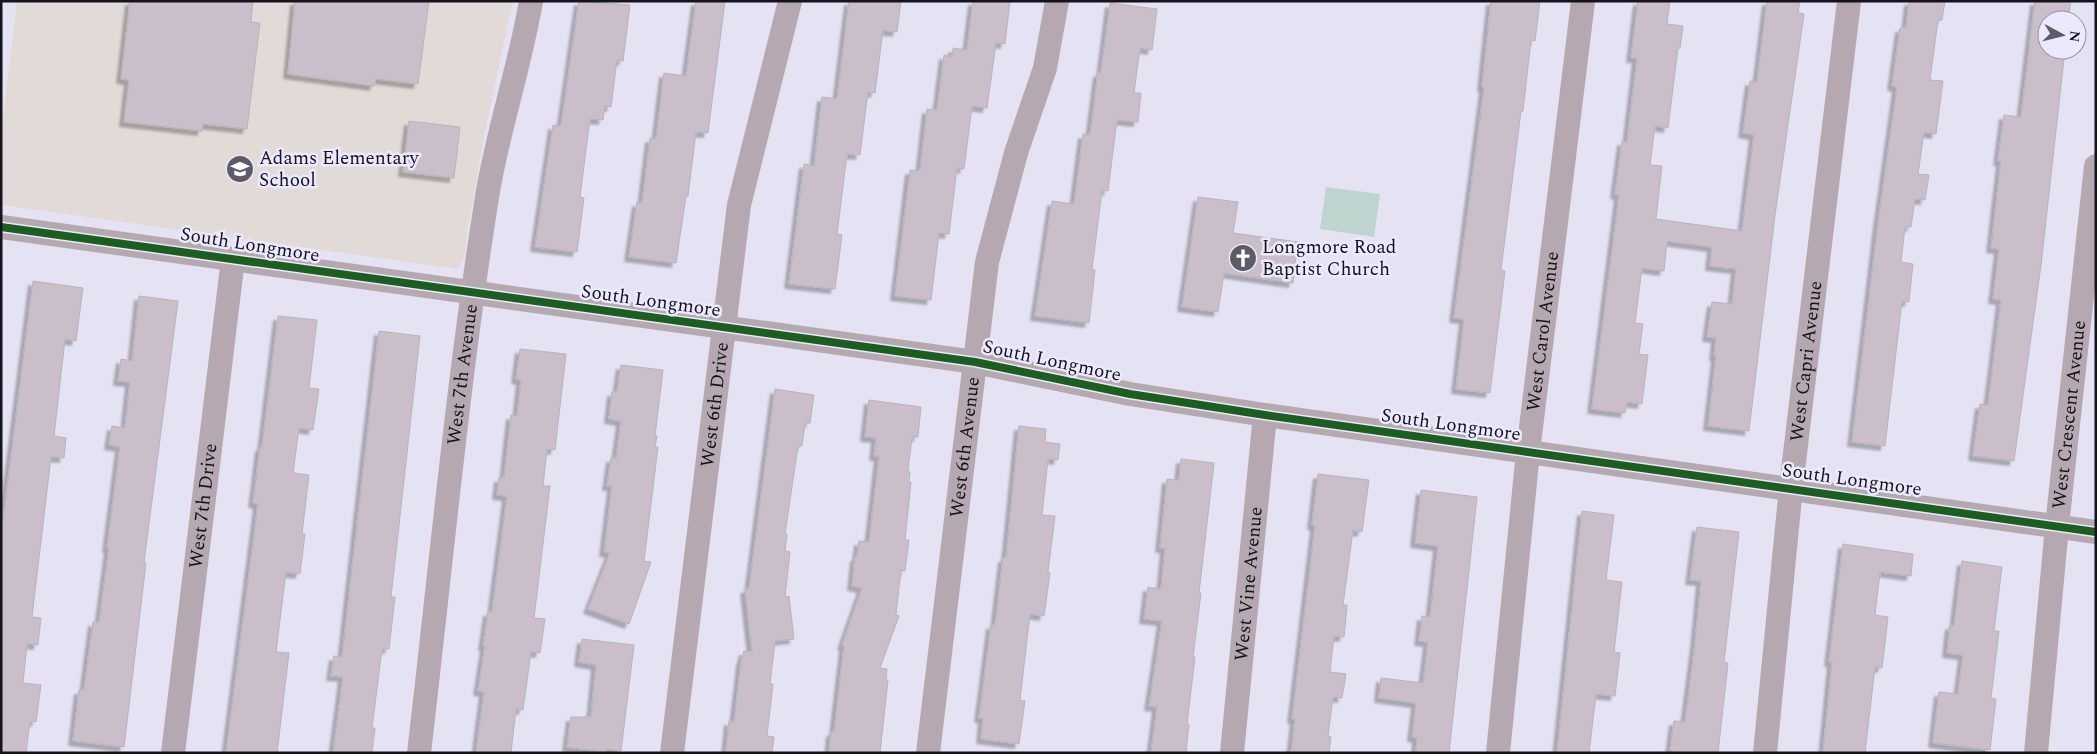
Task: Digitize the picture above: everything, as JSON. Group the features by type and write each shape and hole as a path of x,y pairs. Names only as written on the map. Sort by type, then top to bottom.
{"street":[{"name":"West 7th Avenue","path":"419,753 473,293 489,190 505,111 523,47 531,1"},
{"name":"West 6th Drive","path":"672,753 722,328 739,205 790,1"},
{"name":"West 6th Avenue","path":"928,753 987,262 1016,153 1045,68 1057,1"},
{"name":"West Carol Avenue","path":"1498,753 1528,452 1583,1"},
{"name":"West Capri Avenue","path":"1766,753 1791,487 1849,1"},
{"name":"West Crescent Avenue","path":"2036,753 2057,526 2096,166"},
{"name":"South Longmore","path":"1,227 975,362 1130,394 1265,415 1791,487 2096,532"},
{"name":"West 7th Drive","path":"174,753 233,258"},
{"name":"West Vine Avenue","path":"1232,753 1265,415"}],"shaded area":[{"name":"Adams Elementary School","path":"17,1 513,1 487,121 466,239 465,256 461,265 457,269 2,205 1,134"},
{"path":"1326,187 1380,194 1374,237 1320,229"}],"building":[{"path":"130,1 253,1 251,22 260,23 247,129 203,124 202,131 124,122 129,80 121,79"},
{"path":"295,1 429,1 418,84 376,79 374,86 288,74"},
{"path":"579,1 630,5 623,61 617,60 611,107 605,106 603,120 590,119 580,197 584,198 577,252 535,247 553,125 561,126"},
{"path":"696,1 725,1 708,133 696,132 688,196 686,196 676,263 629,257 637,202 642,203 650,138 656,139 664,73 686,76"},
{"path":"849,1 901,1 897,32 883,30 875,93 868,92 860,155 847,154 837,234 842,235 835,289 789,284 804,164 814,166 822,97 837,99"},
{"path":"973,1 1010,1 1005,44 996,43 987,108 972,106 964,169 957,168 949,234 939,233 931,300 895,296 910,170 920,171 927,109 937,110 944,55 952,57 953,48 967,50"},
{"path":"1491,1 1540,1 1535,41 1531,40 1523,111 1521,111 1501,270 1505,271 1490,393 1456,389 1464,319 1454,318 1484,88 1482,87"},
{"path":"1638,1 1670,1 1667,24 1683,26 1680,48 1678,48 1668,128 1655,126 1650,165 1662,166 1656,219 1742,231 1754,135 1743,133 1750,81 1757,82 1767,1 1800,1 1798,13 1804,14 1775,215 1749,431 1708,426 1716,356 1714,356 1716,338 1707,337 1712,302 1732,304 1736,269 1710,266 1712,247 1667,241 1664,271 1642,268 1635,323 1643,324 1639,354 1648,355 1642,404 1627,402 1625,413 1592,409 1619,195 1615,194 1622,141 1627,142 1637,58 1631,58"},
{"path":"1909,1 1945,1 1942,20 1938,20 1930,80 1943,81 1936,134 1924,132 1918,174 1929,175 1925,200 1915,199 1911,227 1905,227 1901,262 1913,264 1909,302 1902,301 1885,446 1852,442 1878,223 1897,87 1892,86 1900,28 1906,28"},
{"path":"2035,1 2071,1 2070,10 2037,10 2037,60 2064,60 2041,265 2014,461 1973,456 1980,404 1988,405 2001,300 1993,299 1999,249 1991,248 2004,115 2021,117"},
{"path":"1110,3 1157,9 1152,50 1140,48 1134,93 1141,93 1138,122 1117,120 1108,191 1102,190 1092,270 1095,270 1089,323 1035,316 1052,201 1074,204 1083,134 1090,135 1098,73 1101,73"},
{"path":"409,121 460,127 454,178 403,172"},
{"name":"Longmore Road Baptist Church","path":"1198,197 1238,202 1233,233 1298,242 1293,283 1224,273 1218,312 1182,307"},
{"path":"33,281 83,288 76,341 65,339 54,436 66,438 64,458 51,457 32,617 41,618 38,645 27,644 23,683 41,685 36,722 30,721 26,753 1,753 1,537"},
{"path":"139,296 178,301 144,562 146,563 124,747 73,741 79,690 84,690 93,622 99,623 109,548 107,548 120,447 109,445 112,426 125,428 130,382 118,381 121,359 132,361"},
{"path":"278,316 317,320 309,388 319,389 313,430 299,428 293,473 309,475 302,534 305,534 300,574 286,572 276,652 289,653 277,753 226,753 258,504 253,503 260,447 262,447"},
{"path":"379,331 420,336 391,597 395,597 389,649 382,649 372,728 375,728 372,753 333,753 343,677 331,676 334,656 342,657"},
{"path":"520,349 566,354 555,450 547,449 543,486 550,486 534,618 545,619 540,653 531,652 523,710 516,709 511,753 476,753 484,692 478,691 485,646 483,646 488,612 492,612 507,496 497,495 499,478 504,478 511,415 517,416 521,380 516,379"},
{"path":"621,365 663,370 655,436 657,436 655,447 658,447 644,561 651,562 629,624 588,609 610,553 604,552 612,486 607,486 611,458 616,458 621,421 609,419 612,392 617,392"},
{"path":"775,389 814,395 810,423 805,423 802,446 798,446 785,534 787,534 785,551 790,552 785,597 789,596 794,639 775,641 770,684 773,684 767,736 774,737 772,753 730,753 726,751 729,721 734,722 741,662 744,651 752,652 745,589 749,589"},
{"path":"869,400 921,407 918,437 912,437 908,471 910,472 909,482 911,482 905,540 909,540 905,571 901,570 896,615 899,616 880,668 887,669 886,680 888,680 880,753 829,753 831,732 834,732 844,646 842,645 862,588 852,586 855,557 857,557 859,541 869,542 879,456 874,456 876,438 865,437"},
{"path":"1019,426 1046,429 1045,442 1060,444 1058,460 1048,459 1042,515 1055,516 1048,572 1050,573 1044,616 1030,614 1020,700 1025,701 1019,744 981,739 983,718 979,718 991,625 995,625 1003,558 1006,558"},
{"path":"1181,459 1214,463 1199,593 1201,593 1187,724 1189,724 1186,753 1151,753 1157,707 1149,706 1162,621 1144,619 1148,587 1161,589 1165,548 1160,548 1167,479 1179,480"},
{"path":"1318,474 1369,480 1362,532 1353,530 1343,605 1347,605 1344,637 1334,636 1330,672 1346,674 1342,698 1333,697 1328,736 1331,737 1329,753 1291,753 1295,719 1292,719 1315,526 1312,525"},
{"path":"1421,490 1477,497 1449,753 1416,753 1417,738 1412,737 1416,703 1379,698 1381,678 1423,683 1428,642 1419,641 1422,616 1430,617 1438,546 1415,543"},
{"path":"1582,511 1614,515 1606,580 1622,582 1614,652 1620,653 1615,696 1596,694 1589,753 1557,753"},
{"path":"1697,527 1739,532 1724,662 1728,663 1718,753 1678,753 1670,750 1674,721 1685,722 1695,644 1701,581 1690,580"},
{"path":"1843,544 1913,554 1911,576 1880,572 1875,615 1888,617 1882,668 1875,667 1865,753 1823,753 1832,662 1829,662"},
{"path":"1962,561 2002,567 1994,631 1999,631 1991,698 1996,699 1990,750 1933,743 1939,692 1958,694 1963,655 1947,653 1950,625 1954,626"},
{"path":"582,639 634,645 621,751 606,749 606,752 567,747 571,717 591,717 596,665 579,662"}],"cycle path":[{"path":"1,227 975,362 1130,394 1265,415 2096,532"}],"place":[{"name":"Adams Elementary School","path":"240,169"},
{"name":"Longmore Road Baptist Church","path":"1243,258"}]}
